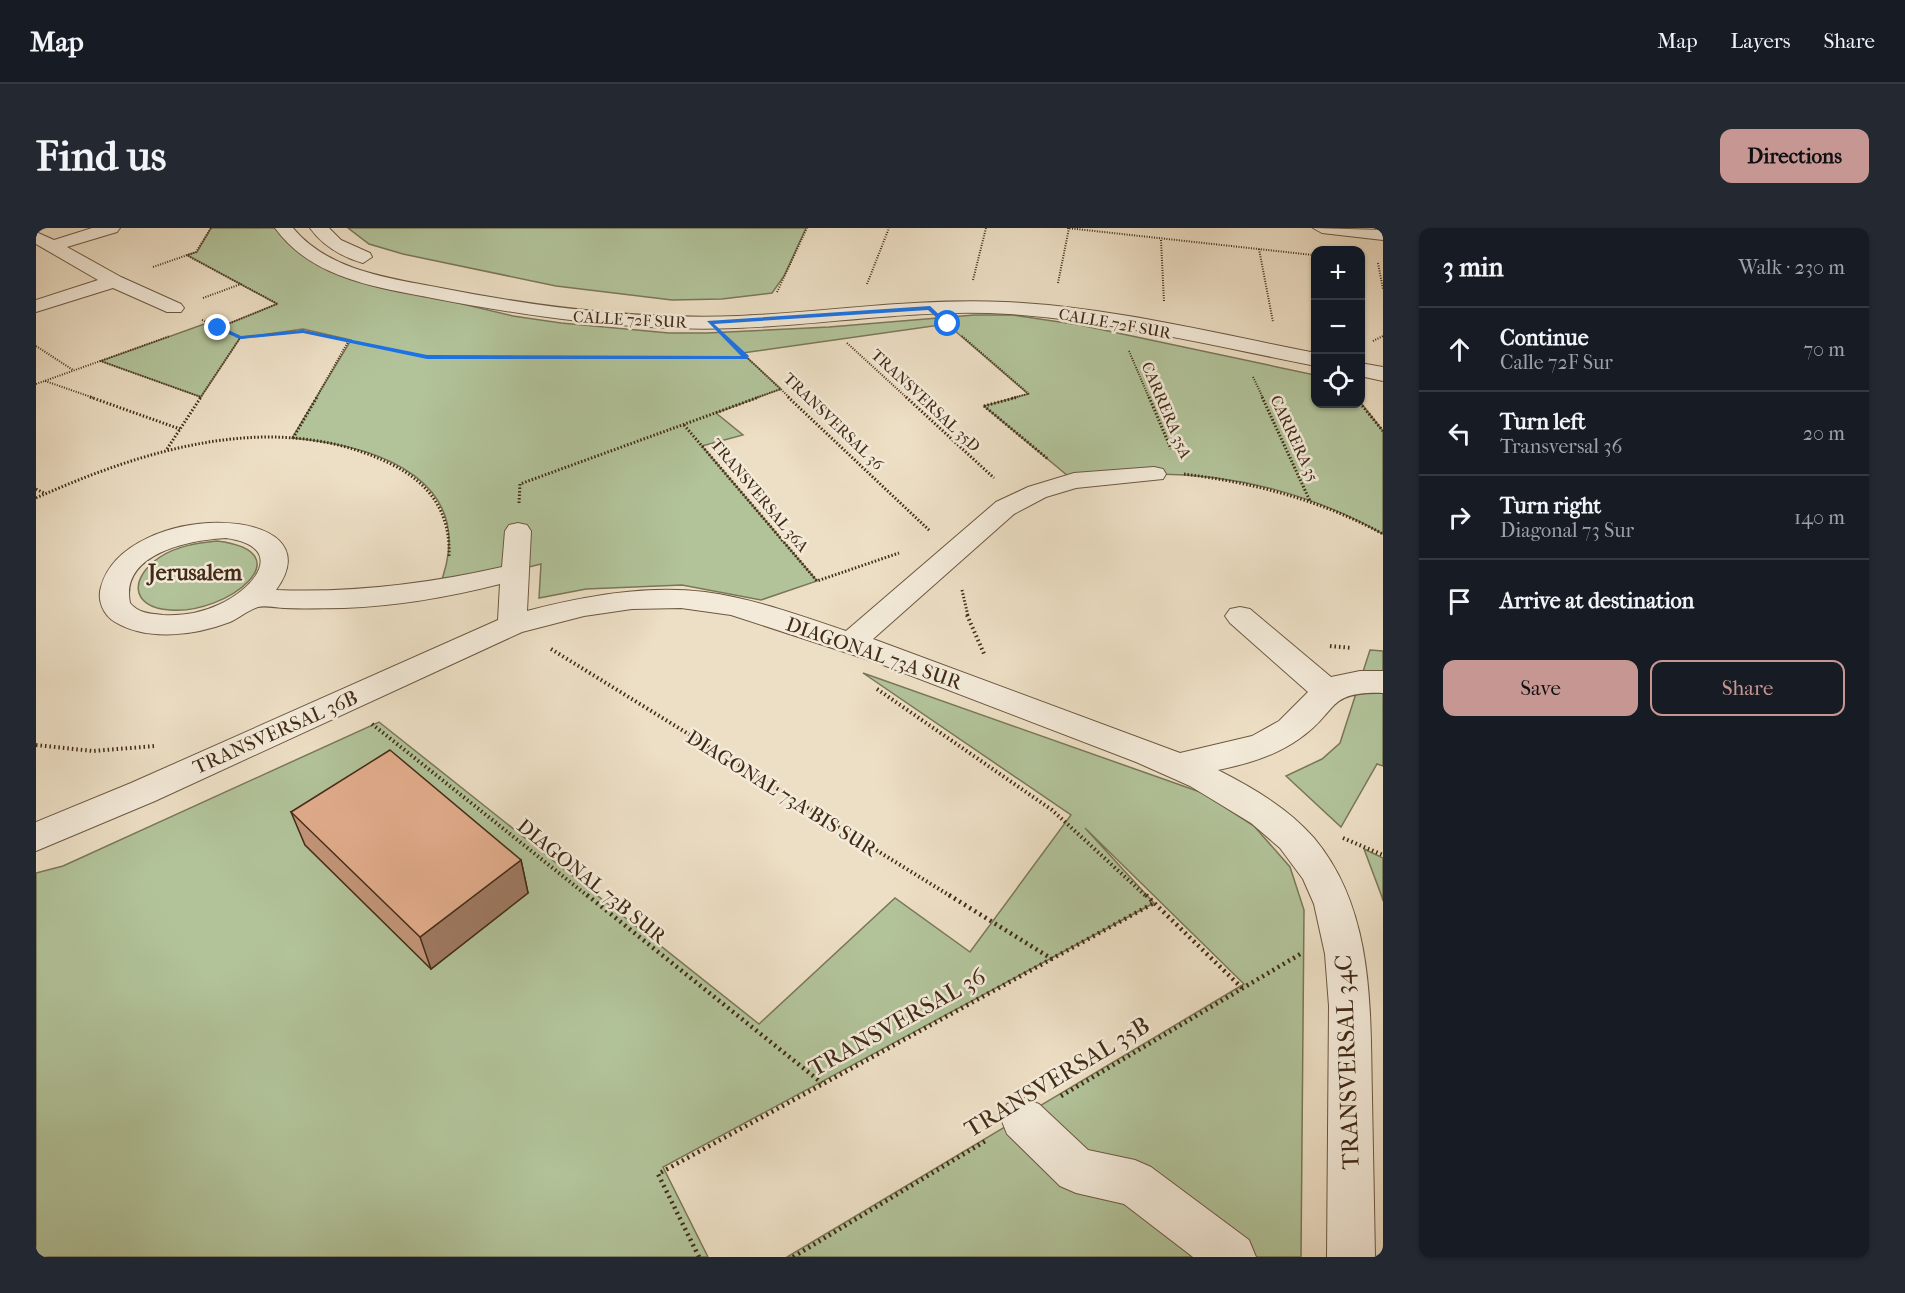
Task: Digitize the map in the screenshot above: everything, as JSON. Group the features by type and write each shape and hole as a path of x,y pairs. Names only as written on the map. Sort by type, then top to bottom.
{"street":[{"path":"44,241 111,228"},
{"name":"CALLE 72F SUR","path":"284,228 290,238 304,250 332,266 403,287 536,312 709,322 930,308 1005,308 1116,322 1311,359"},
{"name":"CALLE 72F SUR","path":"319,228 336,244 373,261 528,294 579,302 666,307 770,306 969,294 1055,298 1311,339"},
{"path":"1322,228 1383,235"},
{"path":"44,241 114,281 174,308"},
{"path":"36,306 114,281"},
{"path":"1365,356 1383,374"},
{"path":"851,642 1005,508 1037,492 1074,481 1126,474 1154,474"},
{"path":"253,598 268,583 275,567 274,553 264,541 256,537 226,530 192,533 151,547 132,560 118,575 112,591 115,605 128,617 157,624 203,621 230,611 253,598 306,600 378,598 432,591 516,572"},
{"path":"512,625 518,531"},
{"name":"DIAGONAL 73A SUR","path":"512,625 597,603 643,598 679,599 733,606 909,662 1205,778 1257,808 1297,843"},
{"path":"1240,616 1327,691"},
{"name":"TRANSVERSAL 36B","path":"37,837 512,625"},
{"path":"1176,766 1211,759 1272,741 1291,730 1306,717 1327,691 1356,681 1383,682"},
{"name":"TRANSVERSAL 34C","path":"1297,843 1321,878 1341,930 1349,980 1351,1257"},
{"path":"1023,1119 1076,1170 1135,1183 1232,1257"}],"path":[{"path":"196,252 211,228"},
{"path":"770,306 807,228"},
{"path":"869,278 889,228"},
{"path":"969,294 986,228"},
{"path":"1055,298 1068,228 1311,255"},
{"path":"1161,240 1165,314"},
{"path":"1258,249 1276,333"},
{"path":"187,255 278,304 218,328"},
{"path":"1378,263 1383,288"},
{"path":"174,308 241,284"},
{"path":"174,308 240,338 303,332 427,357 747,357"},
{"path":"930,308 1029,394 984,406 1074,481"},
{"name":"TRANSVERSAL 35D","path":"817,316 1019,501"},
{"name":"TRANSVERSAL 36","path":"709,322 930,532"},
{"name":"CARRERA 35A","path":"1116,322 1182,474"},
{"path":"197,327 207,323"},
{"path":"36,384 175,334"},
{"path":"167,449 240,338"},
{"path":"293,438 349,340"},
{"name":"CARRERA 35","path":"1239,345 1311,501 1383,534"},
{"path":"36,346 74,371"},
{"path":"100,361 201,397"},
{"path":"45,381 180,429"},
{"path":"518,531 520,484 780,389"},
{"path":"1364,408 1383,431"},
{"name":"TRANSVERSAL 36A","path":"684,425 817,581"},
{"path":"36,498 107,466 167,449 221,440 293,438 322,441 374,454 415,476 430,490 441,507 448,525 450,545 447,566 432,591"},
{"path":"1154,474 1182,474 1249,483 1311,501"},
{"path":"36,489 45,493"},
{"name":"DIAGONAL 73A BIS SUR","path":"512,625 1053,959"},
{"path":"876,688 1052,810 1154,903 1242,988"},
{"name":"DIAGONAL 73B SUR","path":"343,701 822,1083"},
{"name":"TRANSVERSAL 36","path":"699,1257 657,1174 1154,903"},
{"name":"TRANSVERSAL 35B","path":"793,1257 1341,930"}],"green space":[{"path":"211,228 283,228 361,280 513,316 561,323 669,333 707,333 829,327 974,315 1013,315 1080,325 1311,374 1311,408 1365,408 1383,431 1383,534 1330,508 1302,498 1274,489 1216,478 1157,474 1074,481 984,406 1028,394 947,324 742,353 781,389 716,413 743,435 702,446 817,581 761,600 682,585 586,589 539,598 541,564 438,590 448,553 447,521 435,496 415,476 389,461 325,442 292,438 351,340 303,329 240,338 201,397 101,361 207,323 218,328 277,304 187,255 197,252"},
{"path":"348,228 806,228 784,276 772,293 722,299 672,300 556,286 403,254 369,244"},
{"path":"217,541 243,547 255,557 256,569 248,582 214,603 192,609 157,608 141,597 138,590 143,573 160,557 187,546"},
{"path":"1370,650 1383,651 1383,766 1377,764 1341,827 1286,776 1322,759 1340,743"},
{"path":"863,673 1203,793 1254,826 1290,867 1304,910 1301,1257 787,1257 1244,984 1085,828 1154,903 663,1167 708,1257 36,1257 36,873 63,866 379,722 759,1024 895,898 970,952 1071,815"},
{"path":"1364,849 1383,858 1383,901 1382,897"}],"building":[{"path":"390,750 521,860 420,937 291,812"}],"district":[{"name":"Jerusalem","path":"195,572"}],"route":[{"path":"218,328 240,338 303,332 427,357 747,357 709,322 930,308 948,324"}]}
